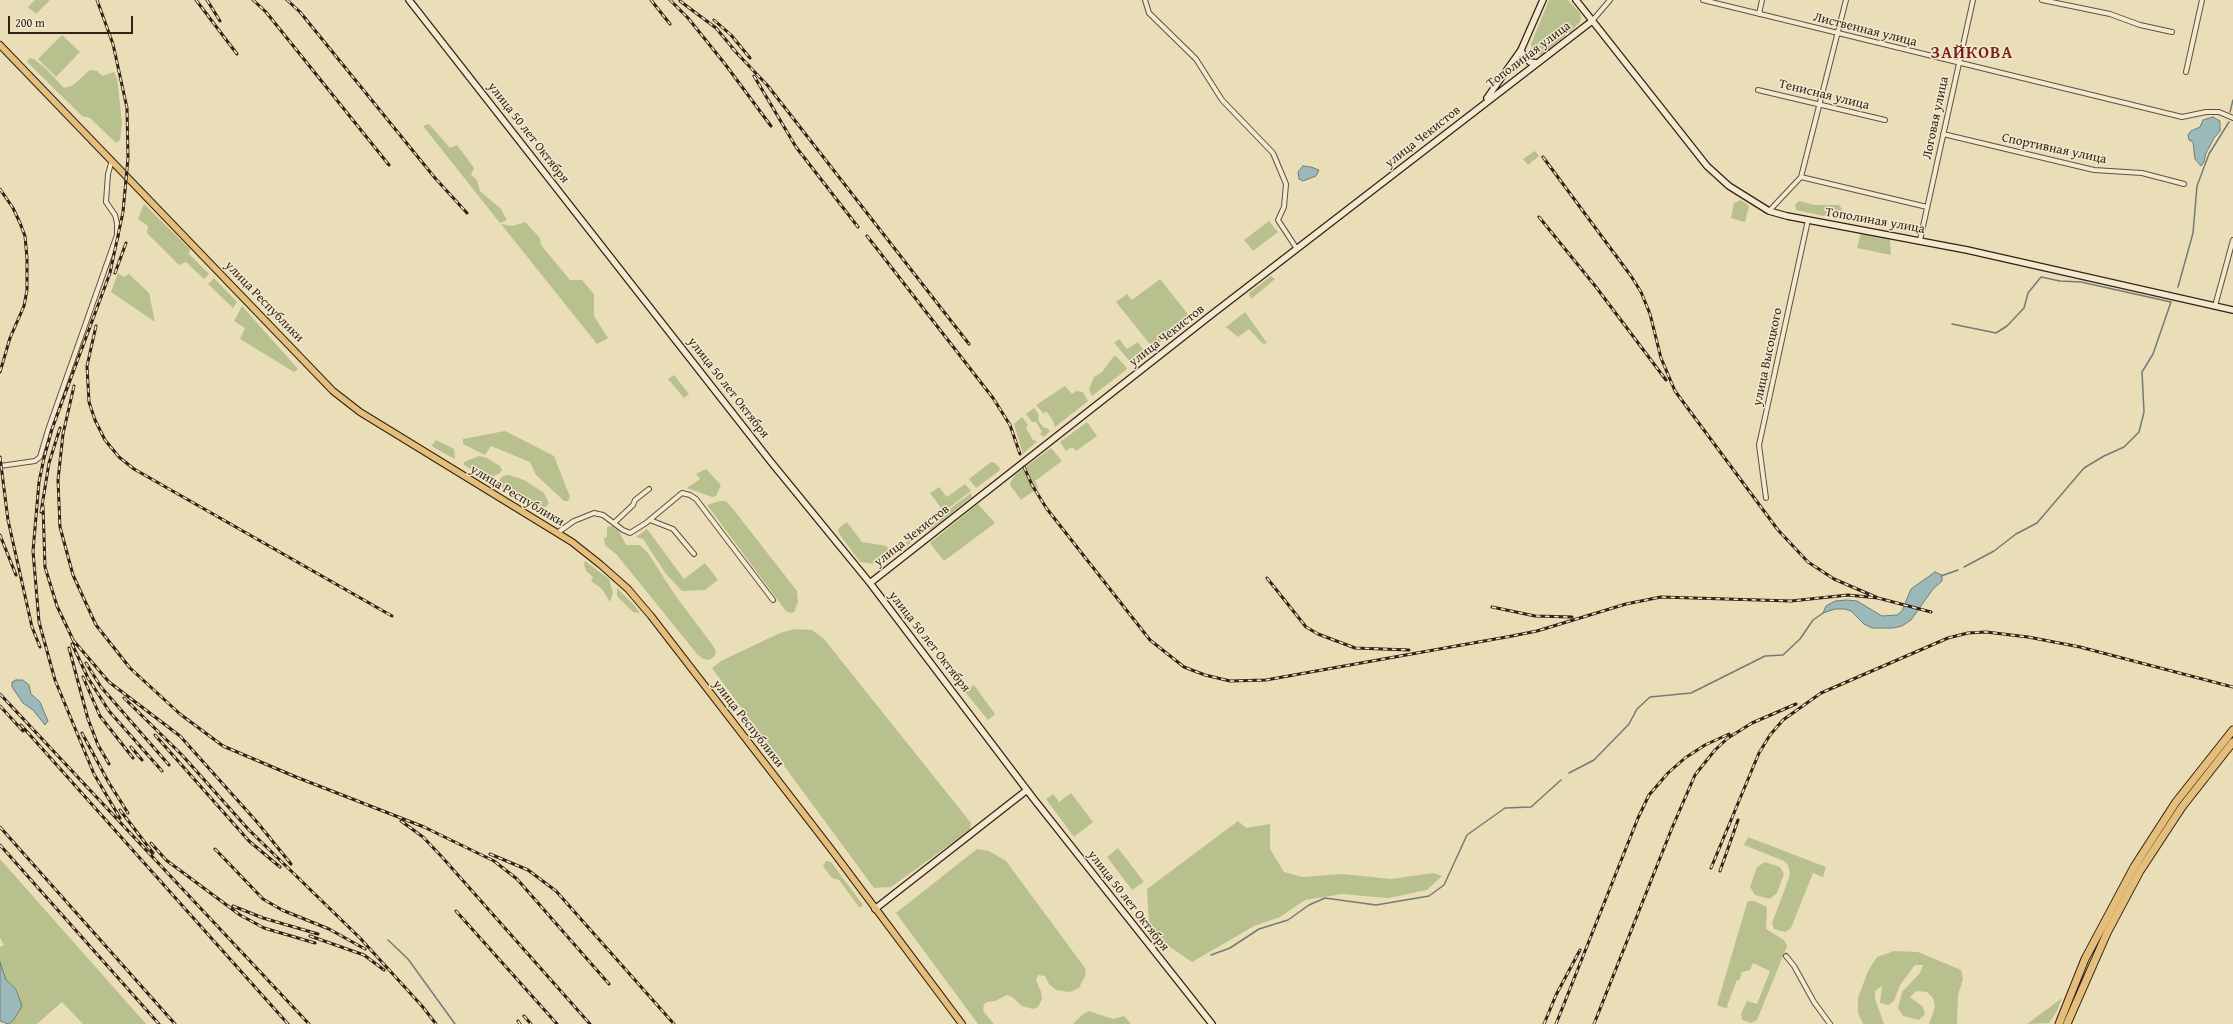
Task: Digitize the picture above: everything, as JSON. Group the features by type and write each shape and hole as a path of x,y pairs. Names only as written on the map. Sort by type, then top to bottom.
{"highway":[{"path":"2059,1024 2085,959 2127,878 2176,802 2233,730"},
{"path":"2067,1024 2107,933 2140,871 2182,807 2233,742"}],"main road":[{"name":"улица 50 лет Октября","path":"409,0 771,462 870,583 1027,790 1212,1024"},
{"path":"1479,107 1494,89 1521,50 1543,0"},
{"name":"Тополиная улица","path":"1576,0 1707,166 1729,186 1769,211 1808,220 1920,240 2233,310"},
{"name":"Тополиная улица","path":"1479,107 1592,21"},
{"name":"улица Республики","path":"0,45 333,391 350,405 417,448 557,533 601,564 643,607 831,849 962,1024"},
{"path":"1521,50 1530,62 1536,63"},
{"name":"улица Чекистов","path":"870,583 1479,107"},
{"path":"875,909 1027,790"}],"street":[{"path":"1145,0 1149,13 1196,59 1222,100 1276,158 1283,173 1287,190 1284,208 1278,220 1297,249"},
{"path":"1592,21 1610,0"},
{"name":"Лиственная улица","path":"1703,0 2182,117 2206,112 2219,112 2233,118"},
{"path":"1759,14 1762,0"},
{"path":"1769,211 1801,177 1846,0"},
{"name":"Логовая улица","path":"1920,240 1973,0"},
{"path":"2042,0 2110,14 2140,25 2172,32"},
{"path":"2186,72 2202,0"},
{"name":"Тенисная улица","path":"1758,90 1885,120"},
{"name":"Спортивная улица","path":"1943,134 2094,170 2142,173 2184,184"},
{"path":"0,466 35,461 40,457 116,234 118,223 115,215 106,202 108,174 112,160"},
{"path":"1801,177 1927,208"},
{"name":"улица Высоцкого","path":"1766,498 1759,445 1808,220"},
{"path":"2215,306 2233,240"},
{"path":"614,523 633,505 635,500 649,489"},
{"path":"557,533 574,521 594,513 603,515 623,530 630,533 650,520 682,493 696,498 772,600"},
{"path":"650,520 673,529 694,554"},
{"path":"1786,956 1794,966 1814,1002 1830,1024"}],"green space":[{"path":"35,0 50,0 36,14 28,7"},
{"path":"1549,0 1568,0 1580,13 1581,18 1580,22 1572,30 1542,55 1533,52 1531,44"},
{"path":"62,35 80,52 56,77 38,59"},
{"path":"29,58 34,59 45,68 64,88 72,86 90,70 97,71 102,76 114,72 117,78 122,122 120,140 116,143 90,118 82,116 27,62"},
{"path":"429,124 450,148 457,145 474,168 471,175 477,180 480,191 501,209 507,220 500,223 423,126"},
{"path":"1535,151 1539,156 1528,165 1523,159"},
{"path":"1741,200 1749,206 1745,222 1731,218 1734,203"},
{"path":"1799,201 1814,205 1839,205 1842,209 1840,214 1824,216 1796,210 1795,205"},
{"path":"144,204 190,249 189,254 209,274 204,279 186,262 179,265 147,233 148,226 138,219"},
{"path":"1269,221 1278,232 1253,251 1244,240"},
{"path":"525,222 540,238 541,245 570,280 582,280 594,294 594,316 608,338 597,344 501,224 513,226"},
{"path":"1861,232 1890,238 1891,255 1857,248"},
{"path":"118,273 124,277 129,274 149,293 155,322 111,292"},
{"path":"1271,276 1275,279 1251,299 1249,293"},
{"path":"214,278 237,302 233,308 208,284"},
{"path":"1160,279 1191,318 1153,348 1116,302 1127,294 1132,300"},
{"path":"242,306 298,369 294,372 240,339 245,328 234,321"},
{"path":"1245,312 1267,343 1263,344 1249,329 1238,337 1226,327"},
{"path":"1119,339 1127,349 1138,342 1147,356 1134,366 1114,343"},
{"path":"1116,356 1127,368 1126,370 1092,396 1089,389 1094,377 1102,372 1113,357"},
{"path":"674,375 689,394 684,398 668,379"},
{"path":"1065,386 1072,394 1076,391 1083,392 1088,401 1055,427 1047,412 1043,413 1036,405"},
{"path":"1034,408 1039,415 1038,420 1044,428 1047,428 1050,431 1044,437 1040,434 1042,432 1036,422 1032,422 1026,414"},
{"path":"1022,417 1028,425 1026,428 1033,440 1037,441 1023,454 1014,424"},
{"path":"1087,422 1097,436 1076,451 1072,447 1066,451 1060,442"},
{"path":"505,431 554,456 570,497 568,501 564,501 536,475 530,462 491,446 485,455 463,444 463,439"},
{"path":"436,440 454,449 455,459 433,447 432,445"},
{"path":"1051,448 1062,461 1035,481 1038,488 1021,500 1010,485 1011,481 1016,474"},
{"path":"479,456 487,458 500,466 502,470 500,473 486,478 464,465 464,462"},
{"path":"991,462 995,463 1000,468 999,471 976,488 969,479"},
{"path":"706,469 721,485 716,496 712,497 687,488 700,479 696,474"},
{"path":"509,475 524,480 544,493 549,503 546,507 535,506 502,488 499,484 500,479 503,476"},
{"path":"965,484 971,491 922,528 919,525 941,508 930,493 939,487 947,497"},
{"path":"971,493 972,497 930,530 927,526"},
{"path":"720,501 726,501 733,509 797,591 798,602 794,612 790,613 786,611 707,505"},
{"path":"978,504 995,523 944,561 930,543"},
{"path":"847,522 862,542 886,546 891,552 876,564 860,562 838,532 839,528"},
{"path":"613,526 618,530 626,545 640,545 648,553 675,595 711,643 716,651 715,656 709,660 703,659 697,654 617,555 605,545 604,538 607,537 607,527"},
{"path":"647,529 684,579 705,563 718,580 705,590 682,591 666,574 643,539 636,537"},
{"path":"917,533 909,544 880,565"},
{"path":"585,561 609,579 613,593 610,602 602,589 591,581 593,577 586,571 584,564"},
{"path":"617,588 640,613 633,612 617,596"},
{"path":"794,629 812,630 824,639 971,823 970,830 891,887 874,888 712,668 721,661 780,633"},
{"path":"974,685 995,714 988,720 965,692"},
{"path":"1071,793 1093,822 1074,837 1046,799 1053,794 1059,802"},
{"path":"1238,821 1246,828 1270,824 1270,849 1284,872 1302,877 1343,874 1391,879 1433,873 1442,876 1427,890 1388,898 1342,894 1305,900 1280,917 1254,926 1192,962 1167,945 1149,924 1147,889"},
{"path":"1748,837 1826,867 1823,877 1813,873 1791,928 1785,932 1774,929 1772,923 1789,878 1790,874 1788,865 1784,861 1744,845"},
{"path":"1118,848 1144,882 1132,890 1107,857"},
{"path":"977,849 989,851 1006,861 1085,968 1086,974 1079,988 1070,992 1056,990 1049,984 1045,976 1038,975 1036,980 1042,999 1038,1007 1033,1009 1022,1006 1012,997 1007,995 995,1001 987,1002 984,1004 983,1011 994,1024 978,1024 896,913"},
{"path":"0,859 146,1024 83,1024 62,1002 37,1024 8,1024 13,1021 22,1006 17,989 6,980 0,962 0,947 4,945 0,938"},
{"path":"826,861 831,862 863,905 862,907 859,907 839,880 832,878 823,866"},
{"path":"1765,862 1780,867 1784,874 1777,893 1770,899 1755,895 1750,887 1757,867"},
{"path":"1749,901 1754,901 1767,907 1766,929 1784,940 1787,946 1757,1020 1751,1023 1742,1020 1741,1014 1747,1001 1757,1004 1770,971 1753,963 1750,970 1742,972 1739,981 1737,980 1727,1006 1729,1007 1725,1008 1717,1005 1747,903"},
{"path":"1894,951 1918,952 1961,970 1963,979 1958,995 1957,1024 1929,1024 1935,1007 1933,998 1927,992 1916,991 1910,997 1923,1007 1925,1014 1919,1020 1903,1016 1898,1008 1902,992 1920,973 1923,965 1915,965 1900,985 1894,1001 1888,1005 1880,1003 1882,986 1875,991 1875,999 1884,1024 1863,1024 1858,1013 1858,998 1868,971 1877,957"},
{"path":"2062,998 2057,1011 2049,1023 2027,1024"},
{"path":"1089,1011 1113,1019 1124,1016 1131,1024 1073,1024 1083,1014"}],"water":[{"path":"2213,117 2220,121 2220,131 2214,138 2201,166 2195,159 2193,142 2189,140 2188,135 2191,131 2200,127 2203,120"},
{"path":"1303,166 1319,170 1316,176 1303,181 1299,179 1298,172"},
{"path":"1935,572 1942,575 1942,581 1933,589 1911,620 1902,626 1893,628 1872,628 1864,624 1851,611 1845,609 1835,609 1823,613 1826,606 1835,601 1847,600 1857,601 1882,616 1897,615 1902,611 1911,589"},
{"path":"16,680 23,680 29,685 31,694 40,702 48,721 45,725 33,710 23,703 12,687 12,682"},
{"path":"0,962 6,980 16,989 22,1006 13,1021 8,1024 0,1021"}],"waterway":[{"path":"2230,112 2233,100"},
{"path":"2178,287 2193,233 2197,186 2209,154 2229,122"},
{"path":"1952,324 1996,333 2007,326 2024,308 2028,293 2041,277 2060,281 2081,282 2171,302 2153,354 2142,372 2144,412 2139,432 2124,447 2104,456 2084,468 2037,523 2016,534 1994,551 1964,567"},
{"path":"1941,576 1958,570"},
{"path":"1569,773 1594,760 1629,724 1637,709 1650,697 1691,693 1765,656 1783,655 1800,639 1813,620 1823,613"},
{"path":"1211,955 1230,948 1259,929 1288,920 1309,905 1325,898 1376,905 1429,896 1444,885 1467,835 1505,808 1531,807 1561,780"},
{"path":"388,940 408,959 455,1024"}],"railway":[{"path":"97,0 113,44 127,108 128,158 123,212 110,273 52,429 44,458 39,482 33,551 39,622 55,680 94,774 120,818"},
{"path":"196,0 237,54"},
{"path":"207,0 220,21"},
{"path":"253,0 266,12 389,165"},
{"path":"287,0 300,12 435,178 467,213"},
{"path":"651,0 670,24"},
{"path":"670,0 688,18 725,64 771,126"},
{"path":"680,1 716,28 736,52"},
{"path":"714,20 731,35 750,58"},
{"path":"732,48 768,86 969,344"},
{"path":"754,76 796,147 858,227"},
{"path":"1543,157 1631,276 1641,292 1650,314 1661,358 1675,391 1778,530 1808,562 1834,579 1878,598 1931,612"},
{"path":"0,189 13,208 20,223 25,236 27,258 27,290 24,306 10,338 0,372"},
{"path":"1539,217 1596,287 1666,380"},
{"path":"867,236 993,398 1010,425 1020,454"},
{"path":"115,273 126,243"},
{"path":"96,326 87,366 89,402 95,420 105,440 119,457 134,469 392,616"},
{"path":"74,386 63,434 58,480 60,527 73,575 96,625 130,668 180,714 223,746 296,777 424,827 494,861 517,879 609,984"},
{"path":"41,512 49,463 60,428"},
{"path":"0,457 8,520 32,627 40,647"},
{"path":"1024,467 1032,485 1047,509 1150,640 1184,667 1205,675 1230,681 1266,680 1512,636 1537,631 1626,604 1661,597 1791,601 1848,595 1878,598"},
{"path":"43,506 45,567 57,606 75,644"},
{"path":"0,535 16,575"},
{"path":"1267,578 1306,627 1318,634 1355,648 1409,650"},
{"path":"1492,607 1535,616 1572,617"},
{"path":"1711,868 1759,753 1770,735 1783,720 1821,693 1948,638 1968,633 1986,632 2028,637 2080,647 2233,687"},
{"path":"73,640 109,682 180,736 257,822 291,864"},
{"path":"72,644 88,678 109,711 162,771"},
{"path":"69,648 88,719 98,745 109,764"},
{"path":"86,663 101,687 169,765"},
{"path":"83,677 100,716 133,758"},
{"path":"0,694 309,1024"},
{"path":"124,698 182,755 249,830 360,938 422,1006 436,1024"},
{"path":"1594,1024 1672,828 1695,775 1715,750 1728,738 1752,723 1796,704"},
{"path":"0,706 23,731"},
{"path":"21,725 288,1024"},
{"path":"82,733 109,783 128,813"},
{"path":"1556,1024 1638,818 1649,795 1668,773 1685,758 1705,745 1729,734"},
{"path":"155,735 249,841 280,867"},
{"path":"131,747 142,760"},
{"path":"120,810 153,853"},
{"path":"1720,871 1738,820"},
{"path":"401,821 423,837 442,857 590,1024"},
{"path":"0,827 175,1024"},
{"path":"151,843 166,860 240,915 264,928 315,943"},
{"path":"0,845 159,1024"},
{"path":"215,849 263,899 282,910 329,929 365,949"},
{"path":"490,854 528,870 556,891 674,1024"},
{"path":"233,906 263,918 318,934"},
{"path":"456,911 557,1024"},
{"path":"310,936 364,955 384,970"},
{"path":"1544,1024 1556,995 1580,950"},
{"path":"524,1016 531,1024"}],"district":[{"name":"ЗАЙКОВА","path":"1972,54"}]}
